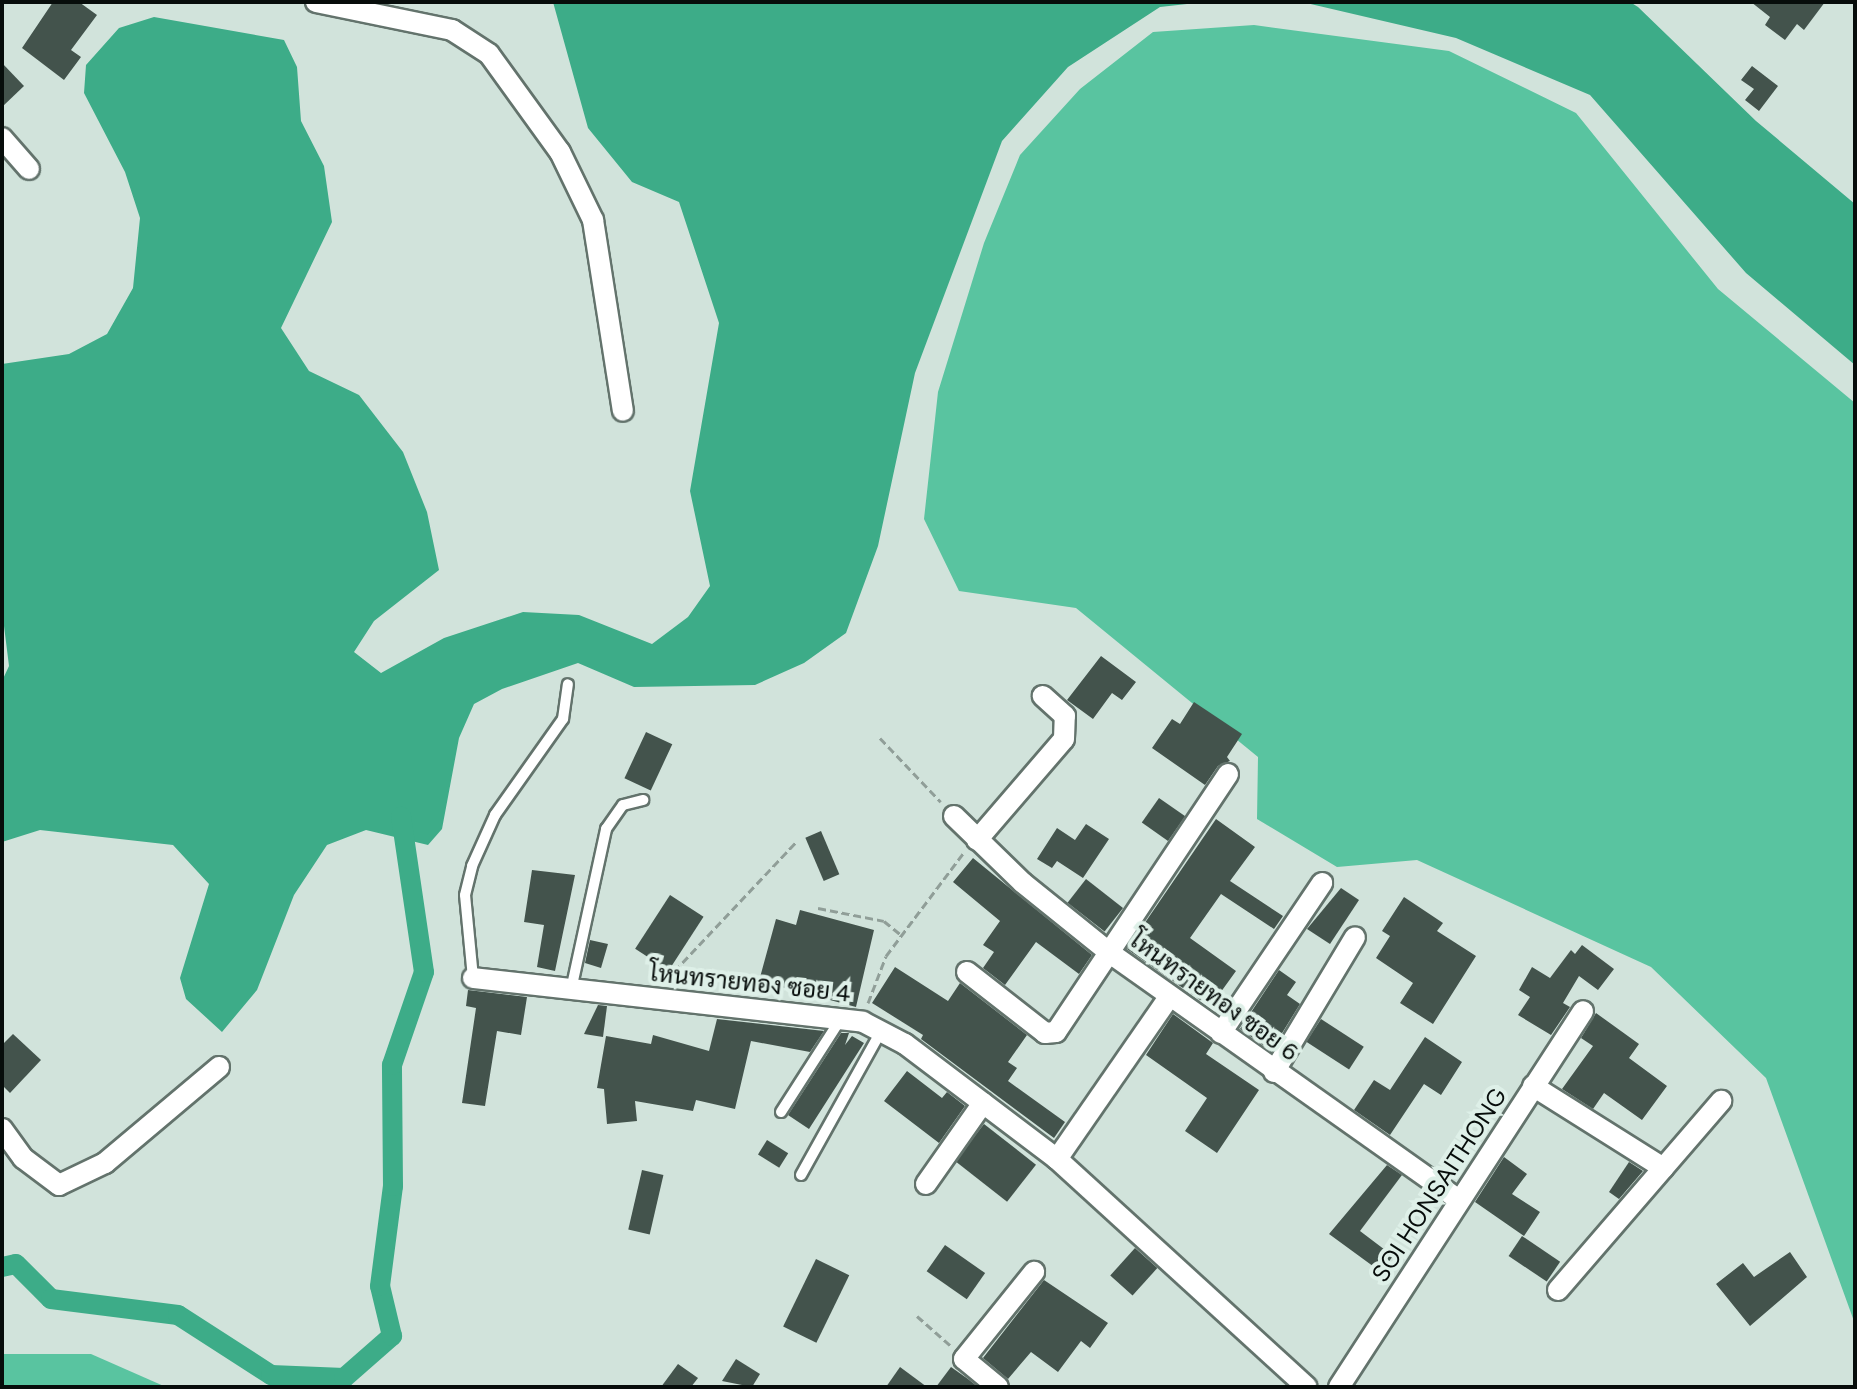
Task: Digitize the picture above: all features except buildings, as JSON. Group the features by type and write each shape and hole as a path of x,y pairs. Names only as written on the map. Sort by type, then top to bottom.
{"street":[{"path":"316,2 452,30 489,54 560,152 593,220 623,411"},
{"path":"2,138 29,169"},
{"path":"977,840 1064,739 1065,716 1043,696"},
{"path":"967,972 1051,1034 1110,953 1228,774"},
{"name":"โหนทรายทอง ซอย 6","path":"954,816 977,840 1110,953 1274,1072 1458,1199"},
{"path":"1221,1033 1322,883"},
{"path":"1274,1072 1355,937"},
{"name":"โหนทรายทอง ซอย 4","path":"473,978 872,1026"},
{"path":"1057,1159 1170,996"},
{"name":"SOI HONSAITHONG","path":"1346,1384 1458,1199 1583,1011"},
{"path":"872,1026 1057,1159 1307,1387"},
{"path":"2,1129 23,1158 59,1185 105,1163 219,1067"},
{"path":"1533,1086 1663,1168"},
{"path":"1558,1290 1721,1101"},
{"path":"926,1184 983,1103"},
{"path":"998,1387 964,1359 1034,1272"}],"lane":[{"name":"โหนทรายทอง ซอย 4","path":"473,978 465,895 472,866 495,815 563,719 568,684"},
{"path":"571,990 606,829 623,805 643,800"},
{"path":"781,1112 840,1020"},
{"path":"801,1175 872,1026"}],"path":[{"path":"880,738 954,816"},
{"path":"872,1026 873,983 900,934 977,840"},
{"path":"651,999 797,841"},
{"path":"818,908 884,921 900,934"},
{"path":"917,1316 964,1359"}],"shaded area":[{"path":"553,2 1205,2 1160,7 1068,67 1002,141 915,373 878,546 846,633 804,663 755,685 634,687 578,663 502,689 474,704 459,738 442,829 428,845 366,830 327,845 294,895 257,990 222,1032 186,999 180,978 209,884 173,845 40,830 2,842 2,681 9,666 2,610 2,364 69,354 107,334 133,288 140,218 125,172 84,93 86,65 119,28 154,17 284,40 297,67 301,121 324,166 332,222 281,328 309,371 359,395 403,452 427,512 439,570 374,621 354,652 381,673 444,638 523,612 579,615 652,644 688,617 710,586 690,491 719,323 679,202 632,182 588,128"},
{"path":"1302,2 1630,2 1638,7 1756,121 1855,204 1855,365 1746,273 1590,95 1456,38"},
{"path":"1254,25 1449,51 1576,113 1718,289 1855,403 1855,1324 1766,1078 1651,967 1417,860 1337,867 1257,819 1258,757 1076,608 959,591 924,519 938,392 984,243 1020,155 1080,89 1153,32"},
{"path":"2,1354 91,1354 166,1387 2,1387"}],"waterway":[{"path":"2,1267 16,1264 51,1299 178,1315 271,1375 344,1378 392,1336 380,1286 393,1186 392,1065 424,972 401,817"}]}
